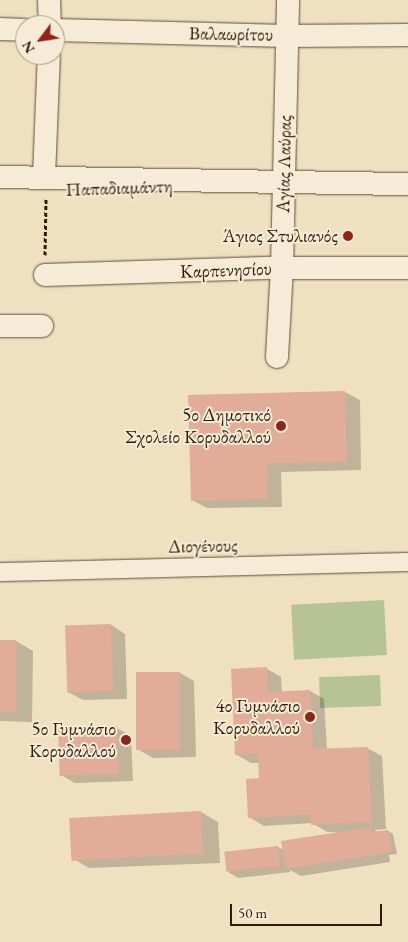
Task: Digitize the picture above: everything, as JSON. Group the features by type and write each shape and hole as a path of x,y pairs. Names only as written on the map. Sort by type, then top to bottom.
{"street":[{"path":"49,0 50,15"},
{"name":"Αγίας Λαύρας","path":"276,357 282,268 288,0"},
{"path":"0,29 15,30"},
{"name":"Βαλαωρίτου","path":"65,30 287,36 408,35"},
{"path":"44,177 49,65"},
{"name":"Παπαδιαμάντη","path":"0,176 238,183"},
{"name":"Παπαδιαμάντη","path":"0,191 284,182 408,184"},
{"name":"Καρπενησίου","path":"45,275 282,268 408,268"},
{"path":"0,326 42,326"},
{"name":"Διογένους","path":"0,572 408,562"}],"green space":[{"path":"384,600 387,655 294,660 291,605"},
{"path":"380,675 381,706 320,708 319,677"}],"building":[{"path":"345,391 347,462 267,464 268,499 191,501 188,395"},
{"path":"111,624 113,691 67,693 65,626"},
{"path":"0,640 16,640 16,712 0,712"},
{"path":"267,667 268,692 310,690 313,749 368,747 372,822 311,825 310,815 248,818 246,779 259,778 258,754 235,755 231,669"},
{"path":"136,672 180,672 180,750 136,750"},
{"path":"117,726 119,774 60,776 58,728"},
{"path":"201,811 203,854 71,861 69,818"},
{"path":"372,827 372,832 388,830 392,852 286,869 281,841"},
{"path":"278,846 280,866 226,872 224,852"}],"place":[{"name":"Άγιος Στυλιανός","path":"348,236"},
{"name":"5ο Δημοτικό Σχολείο Κορυδαλλού","path":"281,426"},
{"name":"4ο Γυμνάσιο Κορυδαλλού","path":"310,717"},
{"name":"5ο Γυμνάσιο Κορυδαλλού","path":"126,740"}]}
